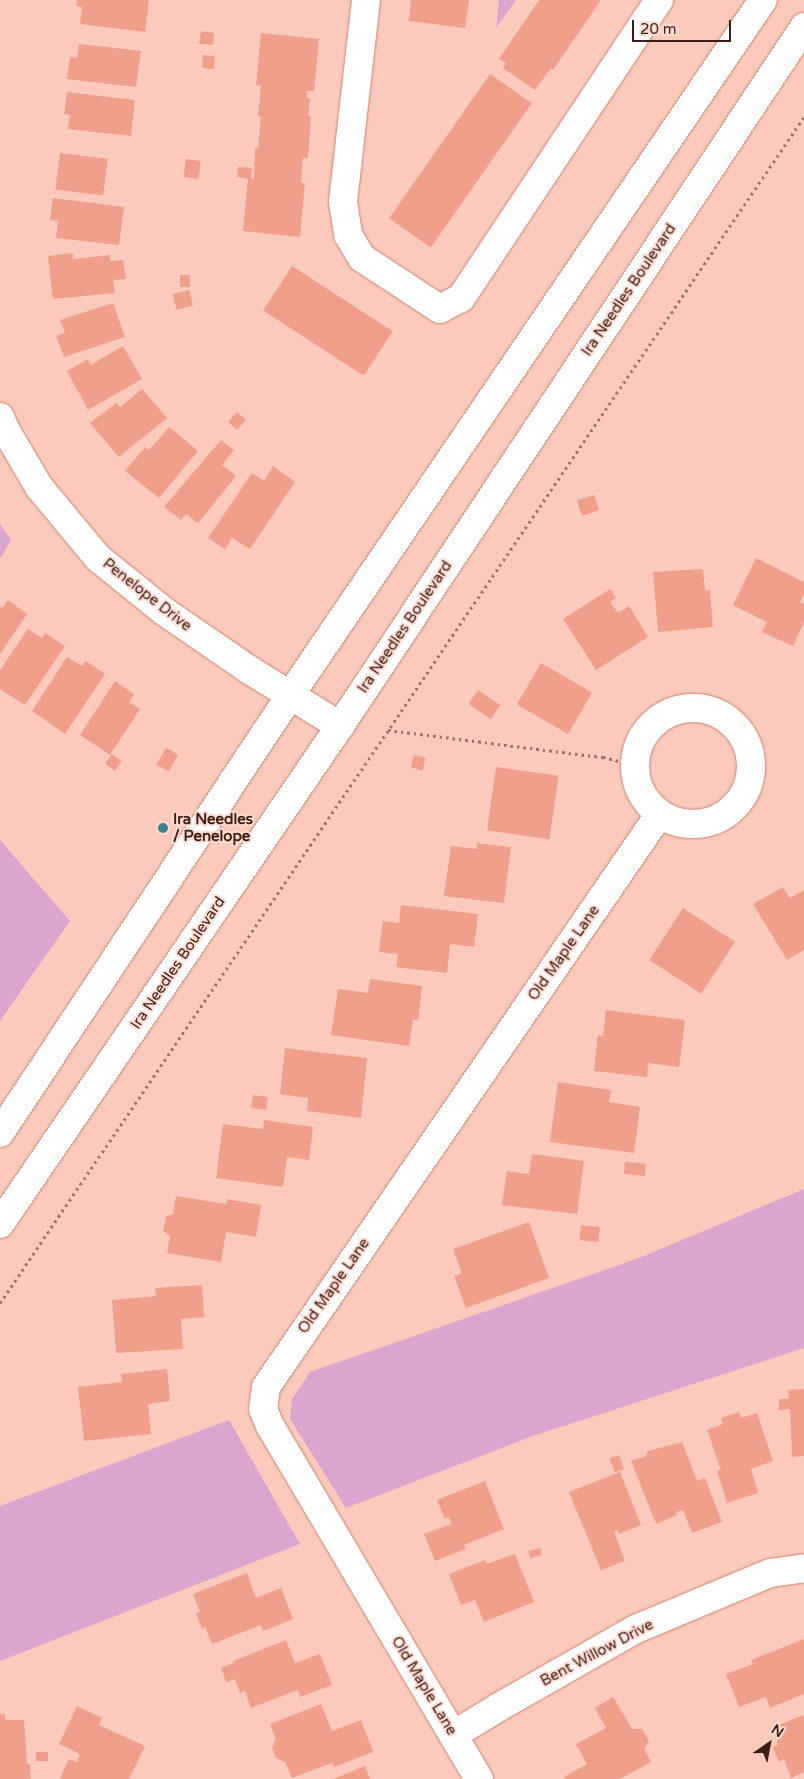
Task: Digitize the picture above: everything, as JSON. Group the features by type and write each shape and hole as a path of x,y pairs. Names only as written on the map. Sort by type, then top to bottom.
{"main road":[{"path":"366,0 343,202 348,235 362,258 440,309 461,298 659,0"},
{"path":"0,1133 291,694 763,0"},
{"name":"Ira Needles Boulevard","path":"0,1224 340,726 804,27"},
{"name":"Penelope Drive","path":"3,433 39,487 98,558 165,612 251,670 340,726"},
{"path":"692,708 710,711 728,720 743,736 751,760 748,784 735,807 710,822 687,825 659,815 640,794 634,765 639,742 648,729 668,714 692,708"},
{"name":"Old Maple Lane","path":"479,1779 270,1426 263,1408 266,1387 659,815"},
{"name":"Bent Willow Drive","path":"453,1736 499,1707 636,1629 770,1573 804,1568"}],"path":[{"path":"0,1303 804,117"},
{"path":"388,730 603,757 634,765"}],"shaded area":[{"path":"499,0 516,0 496,28"},
{"path":"0,524 11,540 0,559"},
{"path":"0,840 70,921 0,1021"},
{"path":"804,1189 804,1348 530,1437 346,1508 290,1419 292,1399 310,1372 639,1258"},
{"path":"229,1420 300,1544 0,1661 0,1506"}],"building":[{"path":"77,0 149,0 145,32 80,24 82,7 76,6"},
{"path":"411,0 469,0 465,28 409,21"},
{"path":"539,0 601,0 553,70 551,68 535,90 503,68 506,63 499,59"},
{"path":"201,31 214,33 213,45 199,44"},
{"path":"261,33 319,39 314,91 307,91 307,98 310,98 308,116 311,117 308,158 303,158 301,183 305,183 300,237 243,231 248,179 237,177 238,167 252,168 251,179 254,179 255,148 258,149 261,117 258,116 261,86 256,85"},
{"path":"79,44 141,51 136,87 67,79 70,57 77,58"},
{"path":"203,55 215,56 214,69 202,68"},
{"path":"490,74 532,103 431,247 389,218"},
{"path":"67,92 135,100 131,136 68,129 70,115 64,114"},
{"path":"60,153 108,159 103,196 55,190"},
{"path":"186,159 201,161 198,179 183,177"},
{"path":"53,198 124,207 119,245 56,238 58,221 50,220"},
{"path":"73,253 73,259 110,255 110,261 123,260 126,279 113,280 115,293 53,299 48,256"},
{"path":"292,266 393,331 364,376 263,310"},
{"path":"180,275 190,275 190,287 180,287"},
{"path":"189,290 193,305 177,310 173,294"},
{"path":"113,303 125,337 64,357 56,336 65,333 60,320"},
{"path":"123,346 142,379 88,410 67,371 88,359 91,365"},
{"path":"142,389 167,418 119,457 90,423 116,403 120,407"},
{"path":"237,412 246,420 237,430 228,422"},
{"path":"169,427 198,451 159,498 125,471 145,447 149,450"},
{"path":"221,440 234,450 222,465 236,476 198,523 186,514 181,520 164,507"},
{"path":"273,466 295,482 250,549 232,538 225,549 208,538 252,473 264,481"},
{"path":"594,495 599,510 582,516 577,501"},
{"path":"756,558 804,582 804,594 800,602 804,604 804,622 793,646 762,632 767,622 733,605"},
{"path":"703,569 705,591 710,590 713,627 658,632 653,572"},
{"path":"610,589 616,598 610,602 618,613 629,606 648,637 596,670 563,619"},
{"path":"8,600 27,614 0,654 0,606 2,608"},
{"path":"28,629 42,638 45,633 65,646 25,705 0,689 0,670"},
{"path":"67,657 82,666 86,661 105,674 65,734 32,711"},
{"path":"541,663 592,692 568,734 517,705"},
{"path":"115,681 134,694 129,702 140,709 110,755 80,735"},
{"path":"478,690 500,705 491,719 468,704"},
{"path":"166,748 178,755 169,771 157,764"},
{"path":"112,754 122,761 115,771 105,764"},
{"path":"414,755 426,758 422,771 411,768"},
{"path":"496,767 558,776 549,839 487,830"},
{"path":"477,843 511,847 504,903 444,896 451,846 477,849"},
{"path":"783,887 790,898 804,890 804,950 787,960 753,904"},
{"path":"401,905 478,914 474,947 450,944 447,973 396,967 398,954 379,952 383,921 399,923"},
{"path":"683,908 735,942 701,994 649,960"},
{"path":"370,979 422,986 418,1020 413,1020 409,1046 331,1035 338,989 368,993"},
{"path":"606,1010 685,1020 679,1067 648,1063 647,1077 594,1071 598,1035 603,1036"},
{"path":"285,1048 367,1058 361,1118 307,1111 308,1098 280,1094"},
{"path":"558,1082 611,1090 609,1102 640,1107 634,1153 550,1142"},
{"path":"253,1095 268,1097 266,1110 251,1108"},
{"path":"264,1120 313,1127 309,1160 287,1157 283,1187 216,1178 223,1124 263,1129"},
{"path":"532,1154 584,1161 577,1214 502,1205 507,1171 529,1174"},
{"path":"625,1162 646,1164 645,1176 624,1174"},
{"path":"176,1196 226,1204 227,1199 261,1205 256,1237 226,1232 221,1262 167,1253 170,1236 163,1231 166,1216 173,1214"},
{"path":"529,1222 549,1278 466,1308 454,1276 462,1273 453,1249"},
{"path":"581,1225 600,1227 598,1242 579,1240"},
{"path":"202,1285 204,1317 181,1319 183,1349 116,1353 112,1300 156,1296 155,1288"},
{"path":"167,1369 170,1401 148,1404 151,1434 84,1441 78,1387 122,1382 121,1374"},
{"path":"804,1389 804,1456 792,1457 790,1409 779,1410 779,1399 789,1399 788,1390"},
{"path":"739,1412 741,1418 757,1413 773,1461 751,1469 758,1493 727,1503 717,1471 721,1470 707,1430 723,1424 721,1418"},
{"path":"682,1442 697,1481 705,1478 722,1522 692,1533 683,1510 676,1512 677,1515 656,1524 631,1461 646,1456 648,1451"},
{"path":"619,1455 624,1469 615,1473 610,1458"},
{"path":"620,1472 641,1525 619,1534 618,1530 614,1532 625,1561 601,1570 569,1492"},
{"path":"485,1481 504,1529 464,1545 466,1549 435,1561 424,1534 451,1524 449,1517 445,1519 437,1500"},
{"path":"540,1548 542,1555 530,1558 528,1551"},
{"path":"515,1554 534,1602 484,1622 475,1600 461,1605 449,1574 485,1560 487,1564"},
{"path":"247,1573 256,1598 281,1588 293,1619 263,1631 261,1625 212,1644 205,1627 202,1629 196,1613 200,1612 193,1594"},
{"path":"804,1639 804,1694 770,1708 766,1697 739,1707 726,1674 753,1664 751,1660"},
{"path":"286,1640 295,1663 320,1654 332,1685 300,1697 298,1690 251,1708 245,1691 240,1693 235,1679 226,1682 221,1668 234,1663 233,1661"},
{"path":"613,1697 632,1729 642,1729 649,1741 644,1749 651,1762 620,1779 565,1779 564,1777 587,1764 576,1744 606,1728 595,1708"},
{"path":"321,1704 332,1731 361,1720 373,1752 334,1767 332,1763 292,1778 285,1762 276,1758 272,1747 276,1739 270,1724"},
{"path":"77,1706 102,1718 99,1725 145,1746 129,1779 60,1779 69,1759 77,1762 80,1754 59,1744"},
{"path":"0,1714 5,1714 5,1720 24,1720 27,1764 30,1764 31,1779 0,1779"},
{"path":"804,1715 804,1772 791,1778 784,1759 779,1762 773,1747 778,1745 771,1728"},
{"path":"36,1752 48,1752 48,1761 36,1761"},
{"path":"365,1766 370,1779 333,1779"}],"place":[{"name":"Ira Needles / Penelope","path":"163,828"}]}
